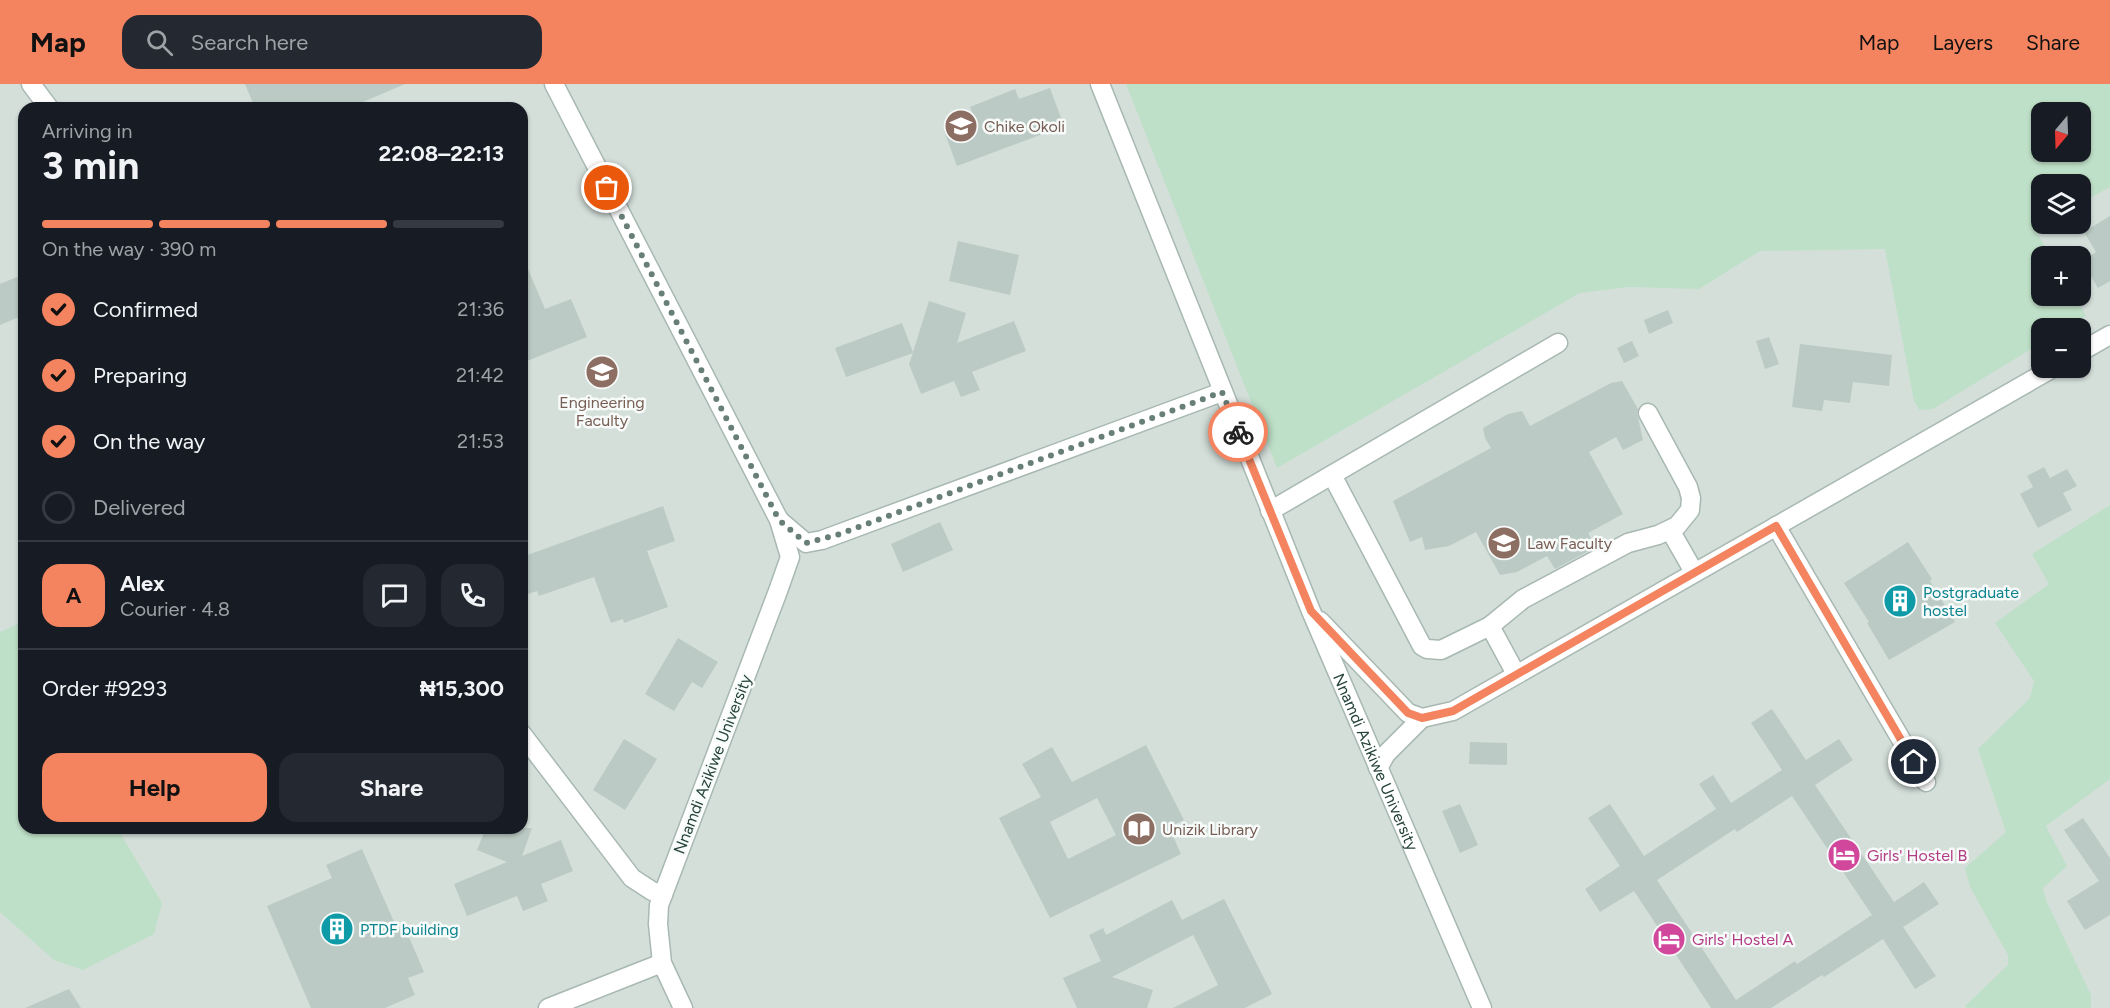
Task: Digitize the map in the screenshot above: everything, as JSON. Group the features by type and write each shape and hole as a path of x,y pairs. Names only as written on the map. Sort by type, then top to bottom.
{"street":[{"path":"31,84 44,102"},
{"path":"554,84 779,520 789,557 806,543 837,535 1222,392"},
{"name":"Nnamdi Azikiwe University","path":"1100,84 1311,611 1482,1008"},
{"path":"2091,346 2110,335"},
{"path":"1270,511 1558,343"},
{"path":"1378,768 1386,754 1422,718 1453,711 2035,378"},
{"path":"1332,475 1422,646 1427,649 1441,650 1490,626 1517,603 1534,593 1628,543 1670,530 1685,519 1690,510 1691,498 1688,487 1648,413"},
{"path":"779,520 806,543"},
{"path":"1776,526 1926,782"},
{"path":"1670,530 1694,572"},
{"name":"Nnamdi Azikiwe University","path":"683,1008 662,963 658,924 659,905 789,557"},
{"path":"1311,611 1408,713 1422,718"},
{"path":"1490,626 1516,674"},
{"path":"528,742 632,878 663,895"},
{"path":"548,1008 662,963"}],"shaded area":[{"path":"0,84 2110,84 2110,1008 0,1008"}],"green space":[{"path":"1126,84 2110,84 2110,187 2091,197 2091,174 2031,174 2031,234 2038,234 2045,246 2031,246 2031,306 2080,306 2086,316 2083,318 2031,318 2031,349 1933,409 1919,410 1914,401 1885,249 1760,251 1699,289 1629,287 1580,293 1277,468"},
{"path":"2110,505 2110,779 2046,826 2067,866 2043,888 2046,900 2091,995 2091,1008 1967,1008 1965,1006 2008,965 2008,955 1970,887 1965,868 2006,832 1978,749 2030,698 2034,681 1995,623 2049,584 2032,554"},
{"path":"18,624 18,834 121,834 162,903 154,934 83,970 54,960 0,912 0,632"}],"building":[{"path":"245,84 405,84 363,102 252,102"},
{"path":"1050,88 1064,126 957,166 944,131 975,119 970,107 1015,89 1019,99"},
{"path":"2110,216 2110,281 2098,288 2091,276 2091,255 2096,252 2085,234 2091,234 2091,228"},
{"path":"958,241 1019,255 1010,295 949,281"},
{"path":"528,269 545,309 571,299 587,337 528,361"},
{"path":"18,276 18,318 0,325 0,284"},
{"path":"929,301 966,313 957,343 1014,321 1026,351 972,372 980,390 961,397 954,381 921,394 909,364 913,353 846,377 835,348 902,323 913,352"},
{"path":"1668,310 1673,323 1649,334 1644,320"},
{"path":"1769,337 1779,364 1765,369 1756,341"},
{"path":"1632,341 1639,356 1624,363 1617,348"},
{"path":"1800,344 1892,355 1889,386 1853,382 1850,403 1824,400 1822,411 1792,407"},
{"path":"1622,381 1638,409 1643,440 1623,450 1616,437 1589,452 1623,514 1588,533 1596,547 1555,569 1547,556 1517,572 1500,575 1476,532 1449,546 1425,550 1422,537 1410,542 1393,501 1491,448 1485,438 1483,428 1508,414 1522,411 1530,426 1611,383"},
{"path":"2044,467 2050,478 2067,469 2077,486 2063,493 2072,510 2038,528 2020,494 2033,487 2027,476"},
{"path":"663,506 675,541 647,551 668,607 624,623 623,619 611,623 594,577 539,596 537,591 528,594 528,555"},
{"path":"940,522 953,550 903,572 891,544"},
{"name":"Postgraduate hostel","path":"1908,542 1932,579 1930,581 1955,622 1889,660 1867,623 1869,622 1844,583"},
{"path":"678,638 718,662 702,688 692,682 674,711 645,694"},
{"path":"1772,709 1806,760 1839,739 1853,760 1815,785 1894,902 1924,882 1939,904 1903,927 1936,976 1915,989 1883,939 1771,1008 1711,1008 1634,891 1600,912 1585,889 1620,866 1588,818 1610,804 1644,856 1716,809 1699,784 1713,775 1731,803 1782,770 1751,723","holes":["1792,796 1872,915 1797,964 1795,961 1736,1000 1657,880 1735,829 1737,832"]},
{"path":"624,739 657,759 625,810 593,790"},
{"path":"1470,742 1507,743 1507,765 1469,764"},
{"name":"Unizik Library","path":"1146,745 1184,820 1169,827 1181,854 1050,918 999,818 1041,797 1022,764 1052,747 1072,782","holes":["1097,798 1116,835 1068,859 1050,822"]},
{"path":"1460,804 1478,845 1460,853 1442,811"},
{"path":"2083,818 2110,858 2110,915 2085,930 2067,901 2099,881 2064,830"},
{"path":"528,828 532,828 522,856 561,840 573,871 541,884 548,901 523,911 517,896 467,916 454,884 507,862 477,850 484,834 528,834"},
{"name":"PTDF building","path":"362,849 398,931 405,928 424,972 408,978 415,995 385,1008 311,1008 267,906 332,878 326,865"},
{"path":"1224,899 1272,994 1245,1008 1173,1008 1218,985 1193,935 1112,977 1153,990 1147,1008 1077,1008 1063,978 1101,961 1089,935 1103,928 1106,935 1172,900 1182,920"},
{"path":"69,989 81,1008 25,1008"}],"way so far":[{"path":"607,188 779,520 806,543 837,535 1222,392 1238,432"}],"place":[{"name":"Chike Okoli","path":"961,126"},
{"name":"Engineering Faculty","path":"602,372"},
{"name":"Law Faculty","path":"1504,543"},
{"name":"Postgraduate hostel","path":"1900,601"},
{"name":"Unizik Library","path":"1139,829"},
{"name":"Girls' Hostel B","path":"1844,855"},
{"name":"PTDF building","path":"337,929"},
{"name":"Girls' Hostel A","path":"1669,939"}],"route":[{"path":"1238,432 1311,611 1408,713 1422,718 1453,711 1776,526 1914,762"}]}
